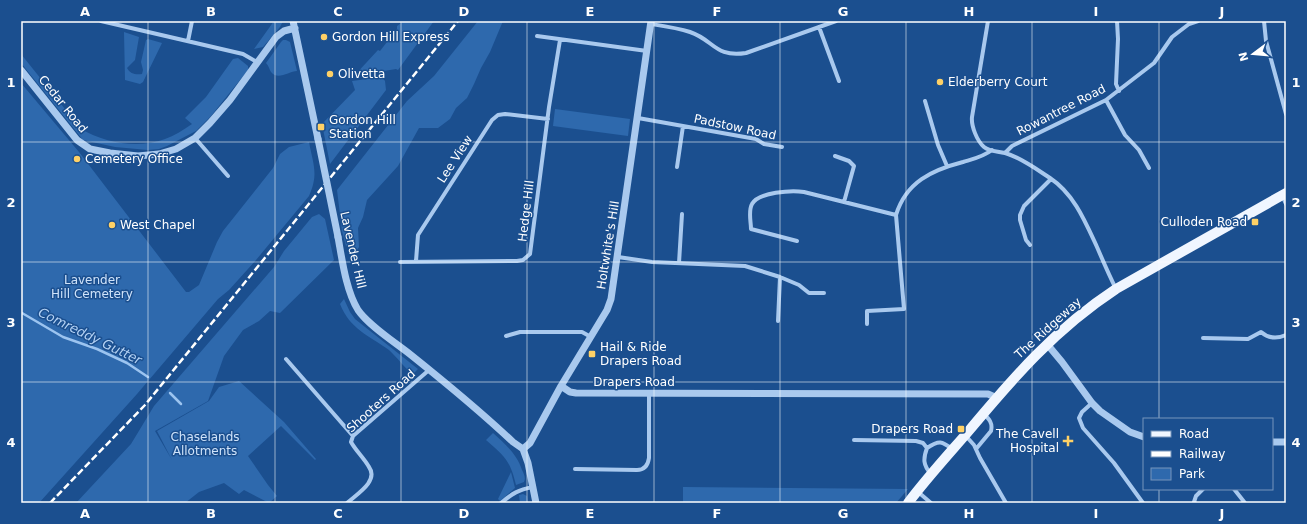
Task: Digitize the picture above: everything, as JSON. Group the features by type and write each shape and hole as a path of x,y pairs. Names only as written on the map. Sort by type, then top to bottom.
{"main road":[{"name":"The Ridgeway","path":"908,503 952,449 1018,373 1047,344 1091,306 1116,289 1284,197"}],"street":[{"path":"101,21 243,54 257,62"},
{"path":"188,41 192,21"},
{"path":"651,23 690,32 699,36 718,50 730,54 737,54 746,53 836,21"},
{"path":"988,21 974,100 972,122 982,144 988,150 1005,153 1015,158 1062,187 1078,209 1116,289"},
{"path":"1117,21 1118,46 1116,84 1119,91"},
{"name":"Rowantree Road","path":"1005,153 1012,146 1106,100 1154,63 1172,38 1189,24 1198,21"},
{"path":"1264,21 1266,41 1286,114"},
{"name":"Holtwhite's Hill","path":"523,449 530,443 561,386 607,310 612,292 618,257 651,23"},
{"path":"228,176 195,138 210,124 230,100 280,33 294,24"},
{"name":"Lavender Hill","path":"294,24 347,281 354,303 370,323 429,370 523,449"},
{"path":"819,27 839,81"},
{"path":"537,36 647,51"},
{"name":"Hedge Hill","path":"400,262 517,261 528,257 531,248 560,40"},
{"name":"Cedar Road","path":"21,70 77,140 90,149 138,156 159,154 176,149 195,138"},
{"path":"1106,100 1125,135 1139,150 1148,168"},
{"path":"925,101 938,145 946,159 947,166"},
{"name":"Lee View","path":"416,261 418,235 492,120 498,115 505,114 548,119"},
{"name":"Padstow Road","path":"638,118 756,139 764,144 782,147"},
{"name":"Padstow Road","path":"677,167 683,126"},
{"path":"867,324 867,311 904,309 896,215 899,205 905,196 917,183 930,173 947,166 984,156 992,150"},
{"path":"834,156 849,161 854,166 844,202"},
{"path":"1030,245 1027,243 1023,231 1020,215 1024,206 1051,179"},
{"path":"797,241 751,229 750,208 754,201 760,197 795,190 896,215"},
{"path":"679,263 682,214"},
{"path":"618,257 652,262 745,266 780,277 799,285 809,293 824,293"},
{"path":"778,321 780,277"},
{"path":"506,336 520,332 582,332 591,337"},
{"path":"1203,338 1248,338 1261,332 1271,338 1286,335"},
{"path":"1047,344 1070,371 1092,403 1100,411 1130,432 1143,437"},
{"path":"286,359 353,436"},
{"name":"Shooters Road","path":"347,503 369,483 372,477 370,467 356,451 351,442 353,436 429,370"},
{"name":"Drapers Road","path":"561,386 570,392 576,393 988,394 997,398"},
{"path":"575,469 637,470 645,468 649,458 649,393"},
{"path":"1092,403 1082,412 1079,418 1083,428 1114,463 1144,503"},
{"path":"976,449 991,431 992,427 989,419 983,414"},
{"path":"965,435 971,440 1006,503"},
{"path":"854,440 916,441 928,448"},
{"path":"931,474 924,462 928,448 939,442 952,449"},
{"path":"1273,442 1286,442"},
{"path":"523,449 528,463 536,503"},
{"path":"502,503 520,489 533,487"},
{"path":"1195,503 1196,496 1202,490"},
{"path":"1235,490 1245,503"},
{"path":"917,491 931,503"}],"green space":[{"path":"274,21 283,21 280,27 263,47 254,49"},
{"path":"404,21 434,21 398,70 396,69 354,76 378,50 380,51 397,29 397,26"},
{"path":"478,21 503,21 490,52 467,98 456,108 450,119 438,128 419,128 398,166 367,200 363,217 358,228 359,247 357,250 346,246 342,231 337,190 407,101 434,76"},
{"path":"124,32 139,37 135,60 127,68 133,74 142,74 143,70 141,62 146,40 148,39 162,43 143,82 140,84 125,80"},
{"path":"283,40 290,42 297,71 277,76 271,72 266,63"},
{"path":"21,54 81,129 100,138 133,144 144,144 165,139 175,135 192,124 185,118 206,97 233,59 238,58 248,66 248,70 211,116 196,131 167,146 159,149 148,150 115,147 83,140 21,63"},
{"path":"382,77 385,81 386,90 330,164 322,124 355,90 352,81"},
{"name":"Lavender Hill Cemetery","path":"21,83 79,152 186,292 189,292 199,285 223,231 273,168 280,154 289,147 309,142 314,169 314,181 309,196 256,260 229,290 218,299 137,394 39,503 21,503"},
{"path":"555,109 630,119 628,136 553,126"},
{"name":"Chaselands Allotments","path":"319,214 325,219 334,260 280,313 270,311 259,321 243,330 224,356 208,401 155,431 172,460 157,431 209,401 219,387 239,381 284,422 316,459 315,460 281,426 248,456 277,496 269,503 244,490 239,494 224,483 199,492 185,503 76,503 131,444 154,406 274,267 284,251 312,217"},
{"path":"344,299 355,319 418,369 413,374 407,370 389,350 354,326 344,313 340,304"},
{"path":"493,433 517,459 525,479 524,482 516,485 509,464 486,440"},
{"path":"511,472 515,488 500,501 498,499"},
{"path":"683,487 908,489 896,503 683,503"},
{"path":"523,494 527,496 528,503 520,503 519,495"}],"waterway":[{"name":"Comreddy Gutter","path":"22,313 63,337 97,349 127,363 148,377"},
{"name":"Comreddy Gutter","path":"170,393 181,404"}],"railway":[{"path":"50,503 145,405 458,21"}],"place":[{"name":"Gordon Hill Express","path":"324,37"},
{"name":"Olivetta","path":"330,74"},
{"name":"Elderberry Court","path":"940,82"},
{"name":"Gordon Hill Station","path":"321,127"},
{"name":"Cemetery Office","path":"77,159"},
{"name":"Culloden Road","path":"1255,222"},
{"name":"West Chapel","path":"112,225"},
{"name":"Hail & Ride Drapers Road","path":"592,354"},
{"name":"Drapers Road","path":"961,429"},
{"name":"The Cavell Hospital","path":"1068,441"}]}
